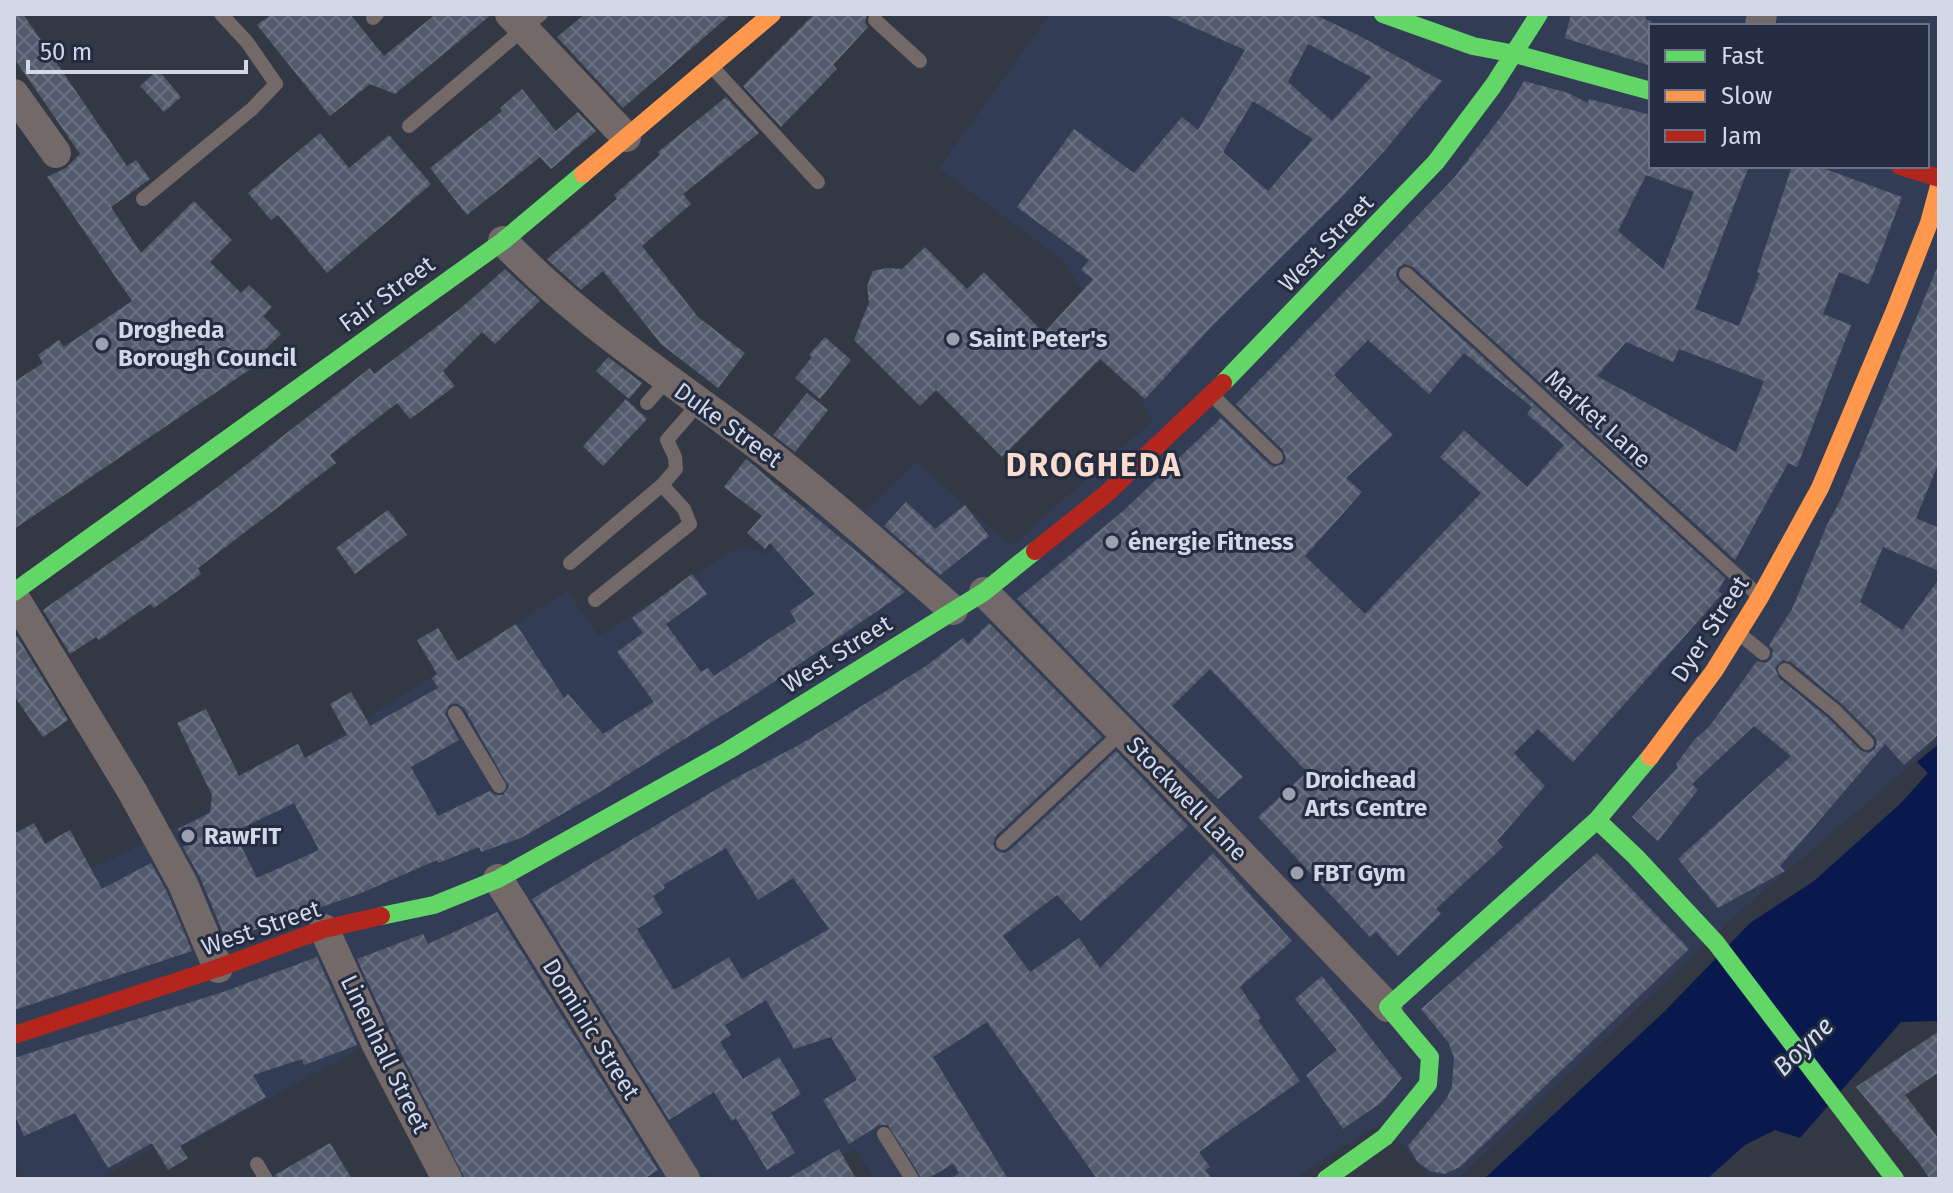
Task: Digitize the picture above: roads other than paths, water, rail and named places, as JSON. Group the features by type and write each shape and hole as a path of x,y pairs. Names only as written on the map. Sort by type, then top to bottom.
{"street":[{"name":"Fair Street","path":"16,588 503,241 772,14"},
{"path":"1383,14 1473,46 1515,54 1649,90"},
{"name":"West Street","path":"14,1035 218,968 324,929 434,905 498,879 538,850 729,750 984,592 1106,494 1211,395 1436,162 1515,54 1539,14"},
{"path":"525,19 626,137"},
{"path":"14,94 56,153"},
{"path":"1906,168 1939,178"},
{"name":"Dyer Street","path":"1388,1007 1597,820 1668,736 1738,632 1820,488 1895,310 1929,223 1939,186"},
{"name":"Duke Street","path":"503,241 570,312 699,403 825,498 953,610"},
{"path":"16,588 183,884 218,968"},
{"name":"Stockwell Lane","path":"984,592 1388,1007"},
{"path":"1597,820 1672,908 1721,951 1895,1179"},
{"name":"Dominic Street","path":"498,879 685,1179"},
{"name":"Linenhall Street","path":"324,929 377,1045 447,1179"},
{"path":"1326,1179 1385,1137 1428,1084 1430,1057 1388,1007"}],"lane":[{"path":"143,199 252,109 276,84 247,42 221,14"},
{"path":"409,126 525,19"},
{"path":"875,20 920,61"},
{"path":"711,66 818,182"},
{"name":"Market Lane","path":"1406,274 1760,597"},
{"path":"647,403 667,380"},
{"path":"1211,395 1276,457"},
{"path":"570,563 662,485 676,469 675,457 667,440 699,403"},
{"path":"595,600 690,524 684,509 662,485"},
{"path":"1738,632 1763,653"},
{"path":"1785,670 1835,711 1867,743"},
{"path":"455,713 499,786"},
{"path":"1003,843 1122,732"},
{"path":"884,1134 912,1179"},
{"path":"257,1164 266,1179"}],"water":[{"name":"Boyne","path":"1939,744 1939,1021 1901,1022 1800,1138 1775,1130 1745,1145 1707,1179 1484,1179 1664,1012 1750,923 1814,881 1900,804 1928,773 1917,762"}],"place":[{"name":"Saint Peter's","path":"953,339"},
{"name":"Drogheda Borough Council","path":"102,344"},
{"name":"énergie Fitness","path":"1112,542"},
{"name":"Droichead Arts Centre","path":"1289,794"},
{"name":"RawFIT","path":"188,836"},
{"name":"FBT Gym","path":"1297,873"}],"district":[{"name":"DROGHEDA","path":"1094,465"}]}
